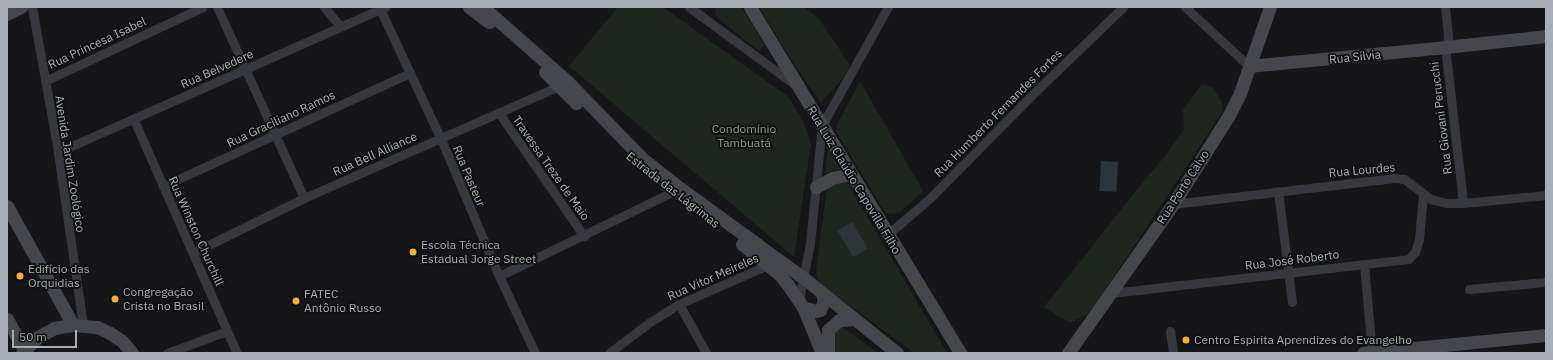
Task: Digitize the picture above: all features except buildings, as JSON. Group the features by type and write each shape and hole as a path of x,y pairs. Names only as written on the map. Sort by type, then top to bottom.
{"street":[{"path":"7,14 21,7"},
{"name":"Avenida Jardim Zoológico","path":"32,7 58,152 78,325"},
{"name":"Rua Princesa Isabel","path":"45,81 203,7"},
{"path":"217,7 304,198"},
{"path":"324,7 340,26"},
{"name":"Estrada das Lágrimas","path":"469,7 564,84"},
{"name":"Estrada das Lágrimas","path":"482,7 564,84 633,160 804,279 897,353"},
{"path":"688,7 700,10 797,86"},
{"name":"Rua Luiz Claúdio Capovilla Filho","path":"750,7 950,339 960,353"},
{"path":"822,293 824,301 820,310 816,311 801,304 810,243 822,125 888,7"},
{"name":"Rua Humberto Fernandes Fortes","path":"887,235 930,198 1037,90 1123,7"},
{"path":"1186,7 1249,66"},
{"name":"Rua Porto Calvo","path":"1068,353 1173,204 1229,115 1240,93 1270,7"},
{"name":"Rua Giovani Perucchi","path":"1445,7 1448,38 1446,55 1463,203"},
{"name":"Rua Belvedere","path":"58,152 134,120 382,8"},
{"name":"Rua Pasteur","path":"382,8 534,353"},
{"name":"Rua Sílvia","path":"1249,66 1546,36"},
{"name":"Rua Graciliano Ramos","path":"163,186 410,73"},
{"name":"Rua Bell Alliance","path":"194,252 304,198 564,84"},
{"name":"Travessa Treze de Maio","path":"499,113 584,236"},
{"name":"Rua Winston Churchill","path":"134,120 194,252 237,353"},
{"path":"816,187 832,178 851,174"},
{"name":"Rua Lourdes","path":"1173,204 1394,178 1404,179 1423,195 1446,203 1463,203 1546,195"},
{"path":"499,276 676,191"},
{"name":"Estrada das Lágrimas","path":"676,191 782,277 801,304 822,353"},
{"path":"1278,192 1292,302"},
{"name":"Rua José Roberto","path":"1111,294 1289,272 1398,261 1412,256 1419,239 1423,195"},
{"path":"7,206 78,325"},
{"path":"1364,264 1369,353 1546,335"},
{"name":"Rua Vitor Meireles","path":"609,353 650,322 679,304 768,265"},
{"path":"1469,289 1546,282"},
{"path":"679,304 706,353"},
{"path":"7,319 23,351 38,337 54,328 78,325 97,328 110,333 122,341 132,353"},
{"path":"828,353 828,330 839,320 854,319"},
{"path":"166,353 227,331"},
{"path":"1170,332 1173,353"},
{"path":"950,339 953,353"}],"green space":[{"name":"Condomínio Tambuatá","path":"618,7 663,7 789,97 804,123 811,144 794,257 569,66"},
{"path":"716,7 741,7 765,45 759,51 717,17 715,13"},
{"path":"759,7 804,7 820,20 850,65 845,76 821,103 792,61"},
{"path":"860,81 923,191 899,213 886,214 836,131 837,125"},
{"path":"1202,84 1213,88 1222,102 1223,111 1090,313 1070,323 1044,307 1184,130 1183,110"},
{"path":"828,148 841,170 830,171 825,174"},
{"path":"844,182 848,184 947,353 914,353 818,282 816,270 827,187"},
{"path":"837,323 878,353 833,353 828,334"}],"shaded area":[{"path":"1101,161 1118,162 1116,192 1099,191"},
{"path":"852,222 868,249 853,257 837,231"}],"place":[{"name":"Escola Técnica Estadual Jorge Street","path":"413,252"},
{"name":"Edifício das Orquidias","path":"20,276"},
{"name":"Congregação Crista no Brasil","path":"115,299"},
{"name":"FATEC Antônio Russo","path":"296,301"},
{"name":"Centro Espirita Aprendizes do Evangelho","path":"1186,340"}]}
